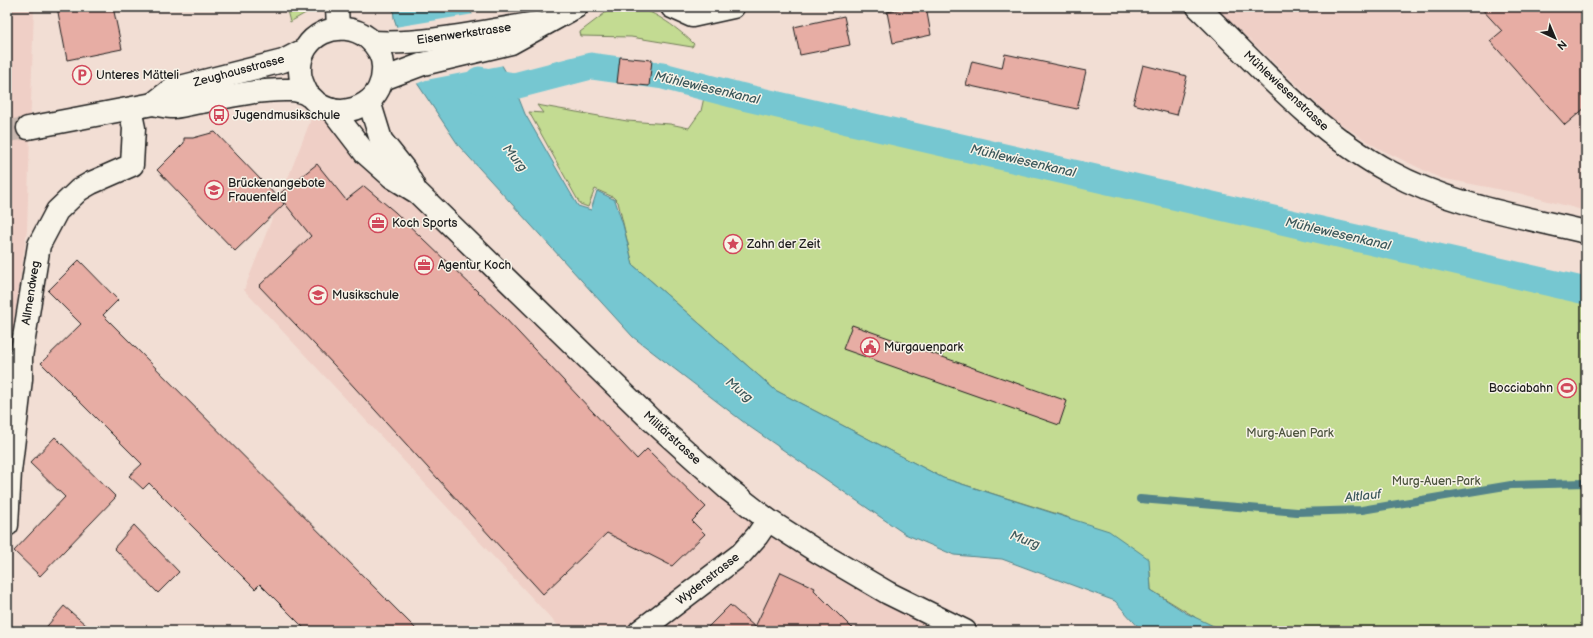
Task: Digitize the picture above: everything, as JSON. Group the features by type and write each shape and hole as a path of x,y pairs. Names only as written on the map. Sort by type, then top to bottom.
{"street":[{"name":"Eisenwerkstrasse","path":"387,77 554,20 576,7"},
{"path":"672,7 692,16 733,7"},
{"name":"Mühlewiesenstrasse","path":"1198,7 1293,101 1341,141 1388,172 1450,198 1586,232"},
{"path":"338,17 350,28 361,32 378,43 387,77 369,101 352,110 332,110 317,104 308,94 302,84 300,73 300,62 304,50 314,38 324,31 338,17"},
{"name":"Eisenwerkstrasse","path":"378,43 449,38 509,36"},
{"name":"Zeughausstrasse","path":"153,104 172,89 283,61 304,50"},
{"name":"Zeughausstrasse","path":"28,128 153,104 171,107 263,91 293,90 308,94"},
{"name":"Militärstrasse","path":"369,101 381,140 404,169 418,193"},
{"name":"Allmendweg","path":"7,525 10,472 21,379 20,357 39,245 57,211 79,190 91,183 132,165 134,128 130,109"},
{"name":"Militärstrasse","path":"332,110 365,153 392,177 418,193 648,417 728,489 768,520 818,552 888,593 965,631"},
{"name":"Wydenstrasse","path":"640,631 741,554 757,536 768,520"}],"shaded area":[{"path":"7,7 34,7 27,230 7,373"},
{"path":"1215,7 1586,7 1586,211 1518,193 1440,178 1378,148 1333,119"},
{"path":"317,104 768,520 965,631 563,631 244,290"}],"green space":[{"path":"286,7 316,7 290,22"},
{"path":"613,7 635,7 651,12 674,27 694,44 692,47 631,37 581,36 580,32"},
{"name":"Murg-Auen-Park","path":"708,79 741,91 1382,249 1586,284 1586,631 1209,631 1195,617 1151,590 1150,572 1067,517 943,478 775,390 633,265 618,202 613,197 595,189 588,207 580,204 529,112 543,113 537,105 627,121 670,124 689,128 701,111"}],"water":[{"name":"Murg","path":"393,7 468,7 514,86 525,114 578,206 591,210 597,191 615,200 633,265 775,390 943,478 1109,531 1149,559 1151,590 1186,613 1224,631 1142,631 1115,601 1002,559 954,555 905,534 750,427 633,337 459,146 413,77 394,18"}],"pier":[{"path":"474,14 504,65 426,80 416,84 411,78 395,27"}],"building":[{"path":"57,7 113,7 122,49 67,60"},
{"path":"911,7 926,7 931,35 893,43 887,12"},
{"path":"1480,7 1586,7 1586,107 1565,125 1490,41 1502,31"},
{"path":"844,16 850,45 800,55 794,27"},
{"path":"1005,54 1086,71 1077,109 966,85 972,61 1002,68"},
{"path":"620,57 652,60 649,86 617,83"},
{"path":"1143,65 1187,76 1177,115 1133,104"},
{"path":"215,132 284,204 235,251 157,170 184,143 184,138 193,138"},
{"path":"317,164 346,200 364,186 395,212 504,317 637,459 647,449 706,507 692,521 705,534 672,566 607,533 543,594 334,365 259,286 311,236 278,195"},
{"path":"79,260 118,300 103,315 418,631 307,631 260,584 255,589 149,483 143,489 129,476 142,464 41,363 81,324 48,291"},
{"path":"852,325 1067,401 1059,425 843,349"},
{"path":"55,437 116,497 40,576 14,551 65,497 30,463"},
{"path":"134,525 179,572 158,593 114,548"},
{"path":"781,572 815,588 814,590 855,631 704,631 730,605 755,627"},
{"path":"64,606 93,631 43,631"}],"waterway":[{"name":"Mühlewiesenkanal","path":"479,80 514,86 591,66 663,76 739,96 1586,291"},
{"name":"Altlauf","path":"1140,499 1297,512 1362,510 1511,485 1586,483"}],"tunnel":[{"path":"7,131 28,128"}],"place":[{"name":"Unteres Mätteli","path":"82,75"},
{"name":"Jugendmusikschule","path":"219,115"},
{"name":"Brückenangebote Frauenfeld","path":"214,190"},
{"name":"Koch Sports","path":"378,223"},
{"name":"Zahn der Zeit","path":"733,244"},
{"name":"Agentur Koch","path":"424,265"},
{"name":"Musikschule","path":"318,295"},
{"name":"Murgauenpark","path":"870,347"},
{"name":"Bocciabahn","path":"1567,388"}],"park label":[{"name":"Murg-Auen Park","path":"1290,433"}]}
